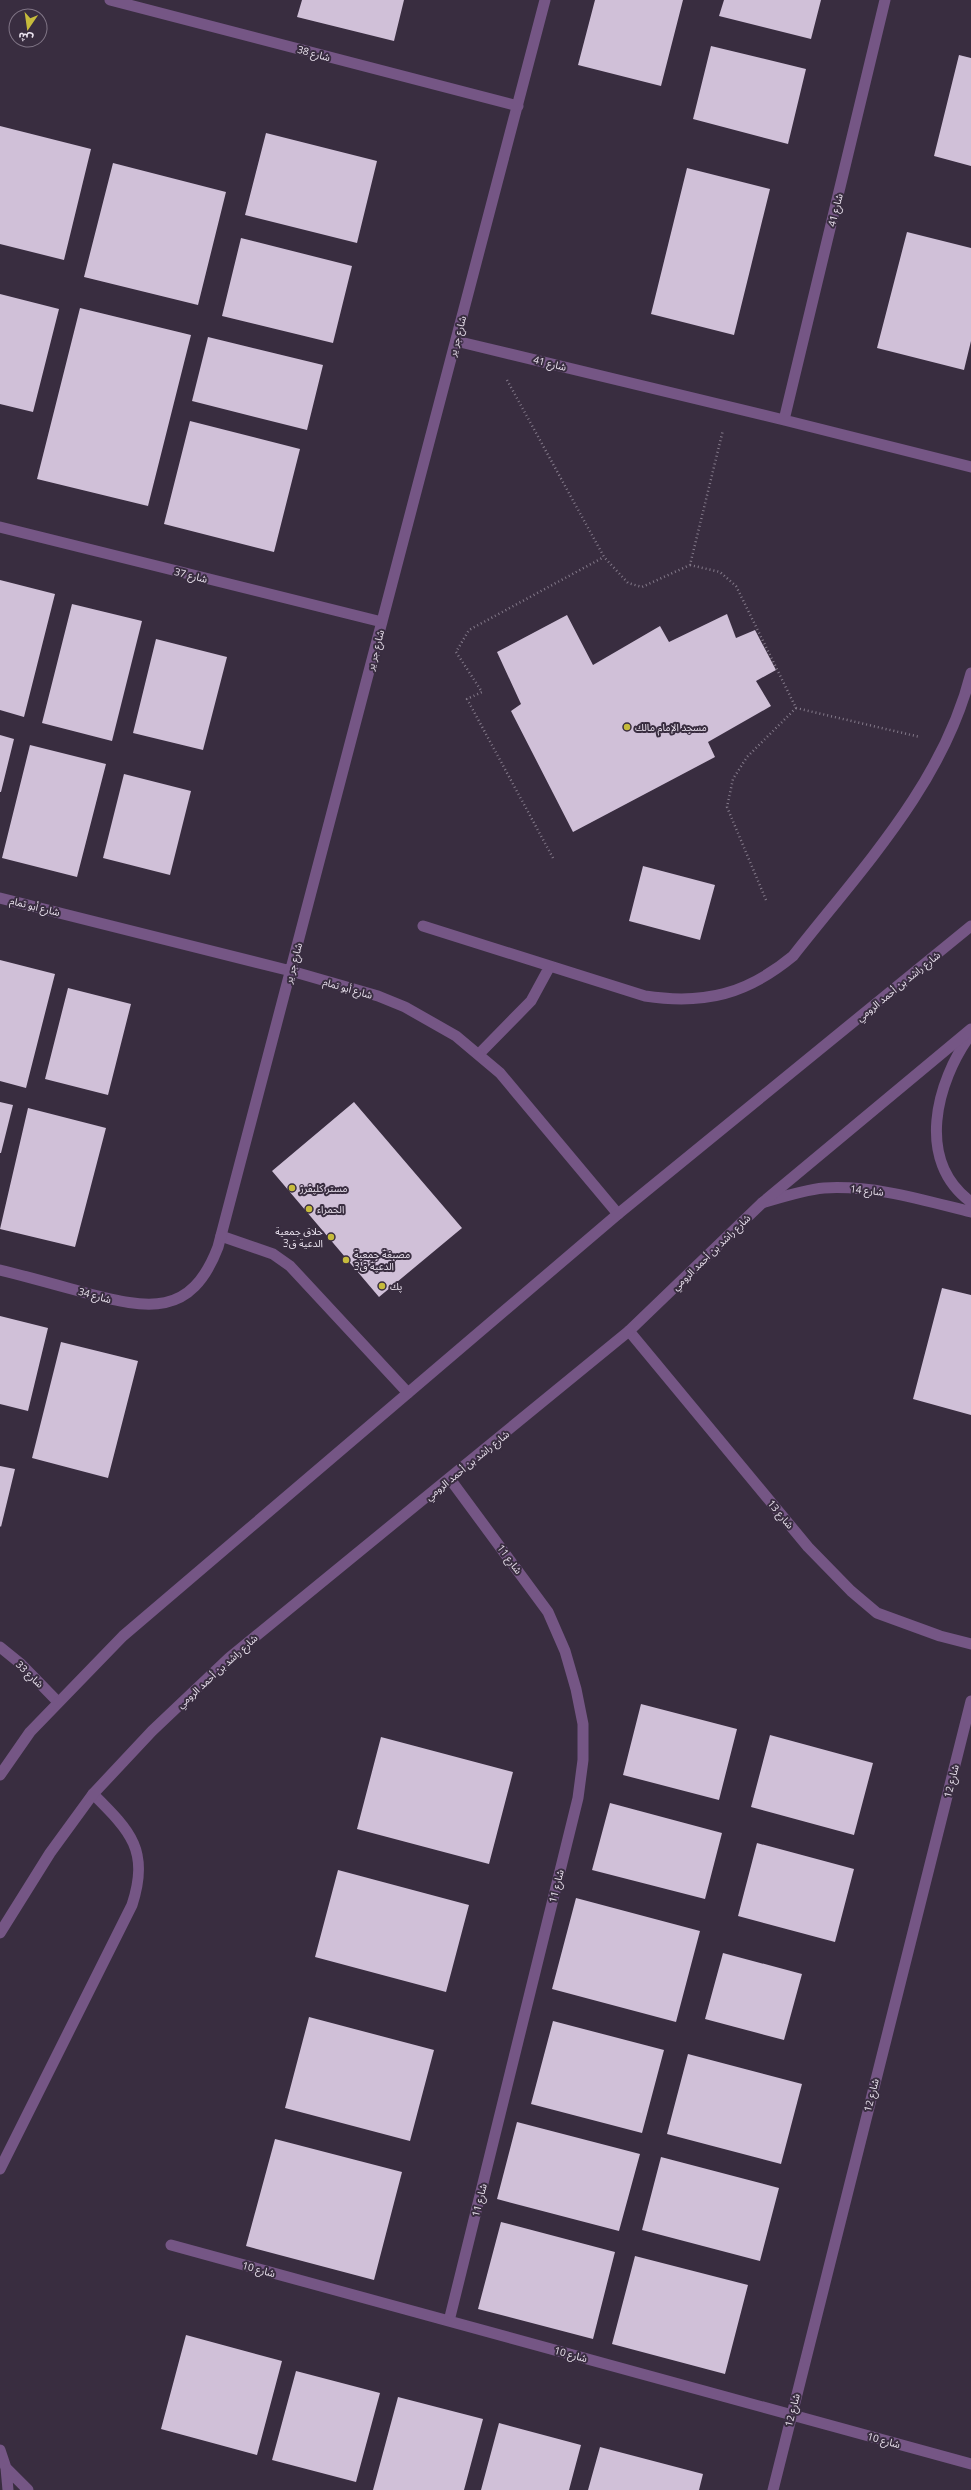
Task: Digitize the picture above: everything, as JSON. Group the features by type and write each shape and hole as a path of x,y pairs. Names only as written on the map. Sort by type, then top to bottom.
{"street":[{"name":"شارع 38","path":"110,0 518,106"},
{"name":"شارع جر ير","path":"189,1292 202,1280 211,1265 221,1236 546,0"},
{"name":"شارع 41","path":"784,420 885,0"},
{"name":"شارع 41","path":"456,341 728,406 971,467"},
{"name":"شارع 37","path":"0,527 382,622"},
{"path":"423,926 646,996 672,1000 699,999 724,995 749,985 772,973 793,956 907,811 947,743 971,673"},
{"name":"شارع أبو تمام","path":"0,898 291,971 378,996 405,1007 456,1036 479,1054 500,1074 618,1214"},
{"name":"شارع راشد بن أحمد الرومي","path":"0,1775 30,1732 123,1636 618,1214 971,926"},
{"path":"479,1054 532,1000 550,966"},
{"name":"شارع راشد بن أحمد الرومي","path":"0,1933 50,1853 93,1794 152,1731 229,1658 450,1479 629,1330 762,1203 971,1029"},
{"path":"971,1034 956,1054 948,1072 937,1115 936,1138 940,1160 949,1180 971,1202"},
{"name":"شارع 14","path":"762,1203 824,1188 852,1188 913,1197 971,1212"},
{"path":"221,1236 273,1254 290,1266 408,1393"},
{"name":"شارع 34","path":"0,1270 138,1305 174,1301 189,1292"},
{"name":"شارع 13","path":"629,1330 808,1547 851,1591 877,1613 940,1636 971,1644"},
{"name":"شارع 11","path":"449,2321 578,1798 583,1760 583,1732 576,1688 565,1651 548,1612 450,1479"},
{"name":"شارع 33","path":"0,1647 21,1664 58,1702"},
{"name":"شارع 12","path":"773,2490 971,1701"},
{"path":"0,2169 132,1905 137,1889 139,1872 132,1838 123,1824 93,1794"},
{"name":"شارع 10","path":"171,2245 971,2464"},
{"path":"0,2450 6,2468 8,2490"},
{"path":"6,2468 28,2490"}],"path":[{"path":"493,349 510,387 604,557 628,583 642,587 690,565 720,572 736,586 796,708"},
{"path":"690,565 728,406"},
{"path":"554,858 467,699 482,692 456,652 469,630 604,557"},
{"path":"796,708 947,743"},
{"path":"766,900 727,807 733,779 747,757 796,708"}],"building":[{"path":"302,0 404,0 394,41 297,17"},
{"path":"595,0 683,0 661,86 578,65"},
{"path":"724,0 821,0 811,39 719,16"},
{"path":"711,46 806,69 788,144 693,119"},
{"path":"959,55 971,58 971,166 934,156"},
{"path":"0,126 91,149 64,260 0,244"},
{"path":"266,133 377,161 357,243 245,215"},
{"path":"113,163 226,192 198,305 84,277"},
{"path":"687,168 770,189 734,335 651,314"},
{"path":"907,232 971,248 971,341 964,370 877,348"},
{"path":"241,238 352,266 333,343 222,316"},
{"path":"0,294 59,309 33,412 0,404"},
{"path":"80,308 191,335 148,506 37,479"},
{"path":"208,337 323,365 307,430 192,401"},
{"path":"190,421 300,449 274,552 164,524"},
{"path":"0,580 55,594 24,717 0,710"},
{"path":"72,604 142,621 112,741 42,723"},
{"name":"مسجد الإمام مالك","path":"727,614 736,638 755,630 776,670 756,681 771,706 708,742 715,757 573,832 511,711 521,704 497,652 567,615 593,665 660,626 669,642"},
{"path":"156,639 227,657 203,750 133,733"},
{"path":"0,735 14,739 1,792 0,792"},
{"path":"30,745 106,764 77,877 2,858"},
{"path":"124,774 191,791 170,875 103,858"},
{"path":"643,866 715,885 700,940 629,921"},
{"path":"0,960 55,974 26,1088 0,1081"},
{"path":"68,988 131,1004 108,1095 45,1079"},
{"path":"0,1102 13,1105 1,1153 0,1153"},
{"path":"354,1102 462,1228 379,1297 272,1171"},
{"path":"28,1108 106,1128 75,1247 0,1229"},
{"path":"942,1288 971,1295 971,1415 913,1399"},
{"path":"0,1316 48,1328 28,1411 0,1404"},
{"path":"61,1342 138,1361 108,1478 32,1458"},
{"path":"0,1466 15,1469 1,1527 0,1526"},
{"path":"641,1704 737,1729 719,1800 623,1775"},
{"path":"770,1735 873,1763 854,1835 751,1807"},
{"path":"381,1737 513,1772 489,1864 357,1829"},
{"path":"610,1803 722,1833 705,1899 592,1870"},
{"path":"757,1843 854,1869 835,1942 738,1916"},
{"path":"338,1870 469,1905 446,1992 315,1957"},
{"path":"576,1898 700,1931 676,2022 552,1989"},
{"path":"723,1953 802,1974 784,2040 705,2019"},
{"path":"309,2017 434,2050 410,2141 285,2108"},
{"path":"553,2021 664,2050 642,2133 531,2104"},
{"path":"688,2054 802,2084 781,2164 667,2134"},
{"path":"517,2122 640,2154 619,2231 497,2199"},
{"path":"275,2139 402,2172 374,2280 246,2246"},
{"path":"661,2157 779,2188 760,2261 642,2230"},
{"path":"501,2222 615,2252 593,2339 478,2309"},
{"path":"635,2256 748,2285 725,2374 612,2344"},
{"path":"186,2335 282,2361 257,2455 161,2429"},
{"path":"296,2371 380,2393 356,2482 272,2460"},
{"path":"398,2397 483,2419 464,2490 373,2490"},
{"path":"499,2423 581,2445 569,2490 481,2490"},
{"path":"600,2447 703,2474 699,2490 588,2490"}],"place":[{"name":"مسجد الإمام مالك","path":"627,727"},
{"name":"مستر كليفرز","path":"292,1188"},
{"name":"الحمراء","path":"309,1209"},
{"name":"حلاق جمعية الدعية ق3","path":"331,1237"},
{"name":"مصبغة جمعية الدعية ق3","path":"346,1260"},
{"name":"پك","path":"382,1286"}]}
